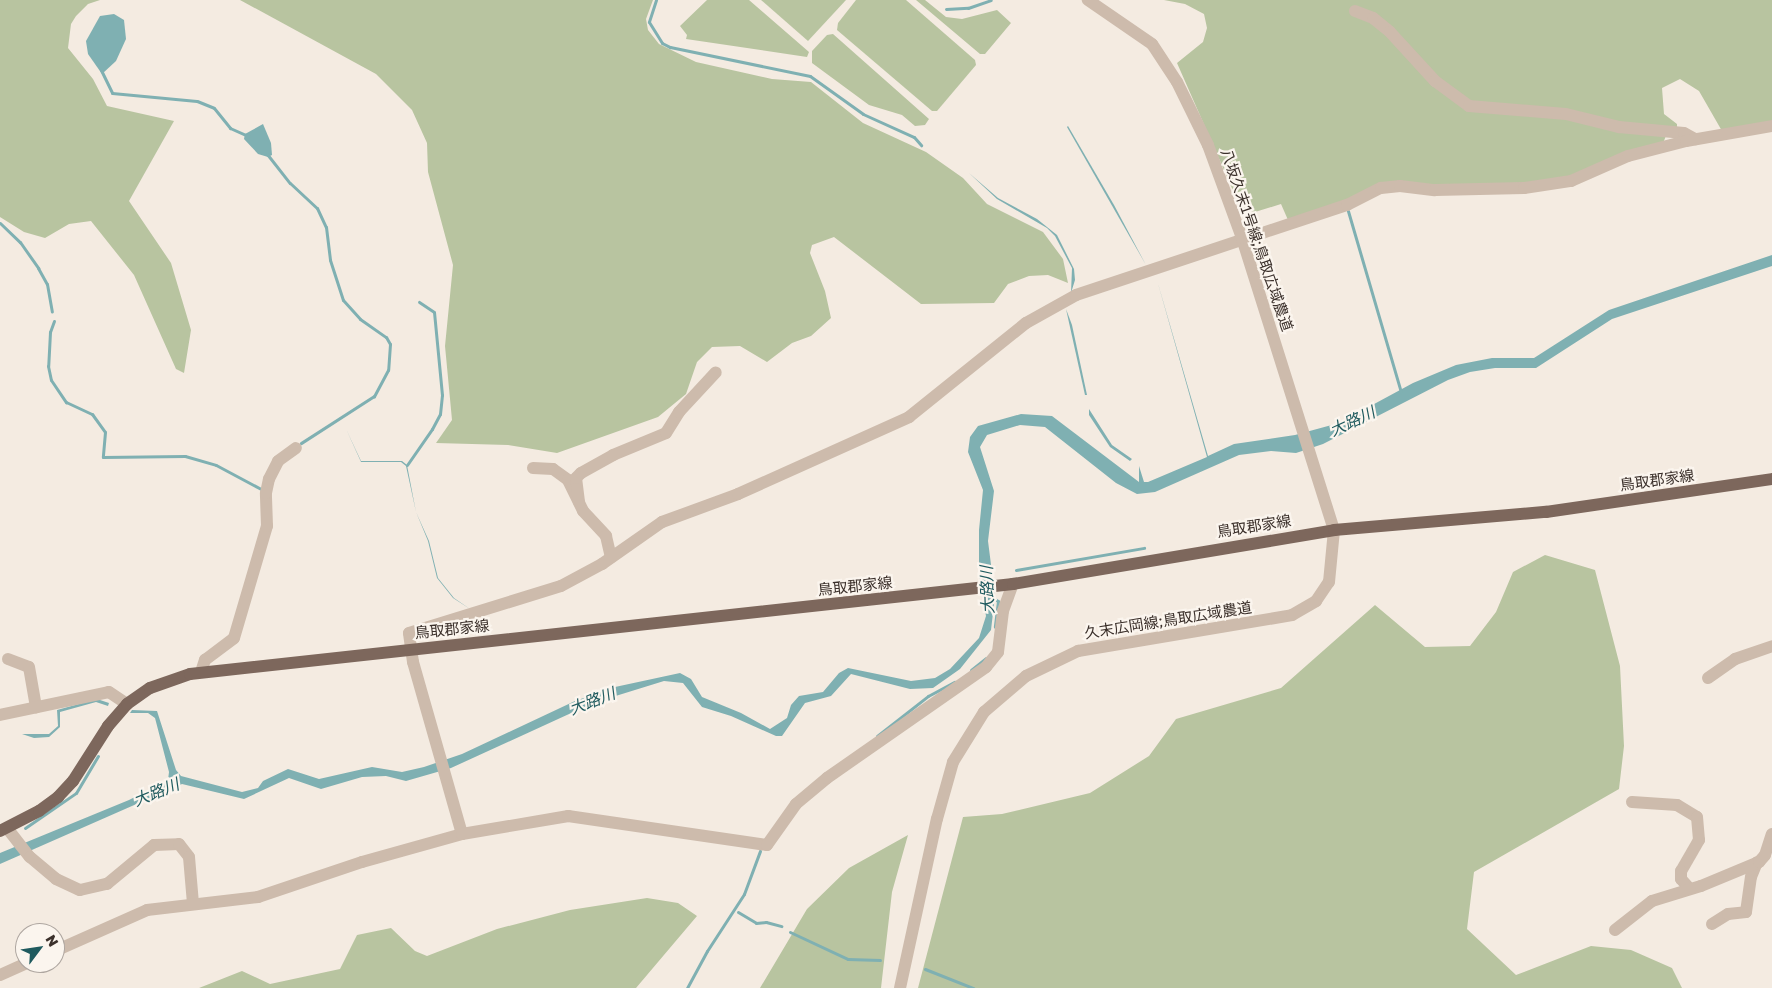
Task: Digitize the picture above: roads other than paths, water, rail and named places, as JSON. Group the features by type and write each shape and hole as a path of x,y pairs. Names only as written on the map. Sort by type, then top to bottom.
{"main road":[{"name":"鳥取郡家線","path":"5,825 39,811 73,781 108,726 127,704 167,680 201,672 1013,584 1334,530 1546,512 1772,479"}],"street":[{"name":"八坂久末1号線;鳥取広域農道","path":"1088,0 1152,44 1177,82 1208,145 1242,238 1334,530"},
{"path":"1355,11 1372,18 1390,32 1435,81 1468,106 1566,114 1619,127 1684,133 1695,140"},
{"path":"462,834 409,633 561,586 611,558 662,522 738,494 909,417 1026,323 1056,304 1242,238 1347,205 1390,186 1435,190 1524,188 1571,181 1628,156 1695,140 1772,126"},
{"path":"611,558 606,536 583,511 576,478 581,473 620,451 666,433 679,412 716,372"},
{"path":"201,672 205,660 234,638 267,526 260,493 278,461 296,448"},
{"path":"533,468 562,473 580,502"},
{"name":"久末広岡線;鳥取広域農道","path":"900,988 953,762 984,712 1026,676 1078,651 1292,615 1316,601 1329,582 1334,530"},
{"path":"65,947 147,910 258,897 290,889 362,862 462,834 578,816 768,845 796,804 827,778 986,667 998,652 1003,611 1013,584"},
{"path":"1708,678 1735,660 1772,646"},
{"path":"8,659 29,667 36,707"},
{"path":"0,715 109,692 127,704"},
{"path":"1632,802 1677,806 1697,817 1699,840 1681,871 1681,879 1689,888"},
{"path":"5,825 30,858 56,879 80,890 108,884 154,845 178,844 189,857 193,904"},
{"path":"1615,930 1652,901 1689,888 1702,886 1757,862 1765,855 1772,834"},
{"path":"1712,924 1728,914 1746,912 1751,878 1757,862"},
{"path":"0,975 15,968"}],"water":[{"path":"114,14 124,20 126,39 116,61 102,74 88,54 86,41 100,16"},
{"path":"263,124 271,143 272,155 268,157 258,154 244,139 245,134"},
{"path":"1067,127 1114,205 1146,265"},
{"path":"969,173 998,198 1037,219 1057,235 1074,269 1075,280 1071,293 1072,268 1055,236 1047,228 997,199"},
{"name":"大路川","path":"1772,255 1772,266 1612,319 1536,368 1495,368 1470,372 1448,380 1323,444 1296,453 1271,451 1239,455 1155,492 1137,494 1116,483 1045,427 1020,425 987,435 980,447 994,491 988,541 995,596 991,630 960,669 933,688 910,689 851,674 831,696 805,703 782,736 776,736 731,716 702,707 683,683 664,681 593,703 451,768 406,781 386,776 362,777 321,789 289,778 244,799 182,784 0,864 0,853 129,800 168,780 169,772 155,718 148,713 130,713 132,710 157,711 176,770 181,776 242,792 258,788 263,781 288,769 319,779 372,767 402,772 424,767 462,754 575,701 615,687 680,673 691,679 702,697 741,713 770,729 787,718 791,705 799,696 823,692 839,673 848,668 911,681 935,678 950,669 979,638 986,616 979,578 979,530 983,490 968,452 970,437 978,426 1021,414 1052,416 1139,482 1139,466 1144,482 1148,482 1207,457 1157,280 1208,456 1234,444 1295,435 1339,423 1413,383 1456,365 1492,358 1534,358 1609,310"},
{"path":"1066,309 1072,325 1087,395 1085,395"},
{"path":"1089,409 1112,445 1132,459 1130,461 1110,447 1089,415"},
{"path":"346,429 361,461 402,461 407,465 416,512 406,466 401,462 361,462"},
{"path":"416,512 429,541 438,578 454,598 470,609 453,598 437,578 428,541"},
{"path":"97,699 109,703 108,706 96,702 60,712 60,727 49,737 34,738 22,734 49,734 58,726 57,710"}],"waterway":[{"path":"656,0 649,22 662,43 670,47 810,76 863,114 914,137 921,145"},
{"path":"946,9 968,8 991,0"},
{"path":"101,70 112,93 197,101 214,108 230,128 248,136"},
{"path":"267,154 290,183 317,208 326,227 330,260 343,300 360,319 386,337 390,344 388,370 374,396 301,443"},
{"path":"1348,211 1401,392"},
{"path":"0,223 20,242 38,268 47,284 52,312"},
{"path":"407,465 440,414 442,395 434,312 419,302"},
{"path":"54,321 50,332 48,366 51,380 66,402 92,414 105,432 103,457 185,456 216,465 261,489"},
{"path":"1016,570 1144,548"},
{"name":"大路川","path":"992,597 998,601 995,627"},
{"path":"416,638 475,621"},
{"path":"971,670 986,658"},
{"path":"877,736 928,696 954,682"},
{"path":"25,828 76,793 98,756"},
{"path":"687,988 707,951 744,894 760,851"},
{"path":"738,912 756,923 766,922 781,926"},
{"path":"790,932 848,959 880,960"},
{"path":"925,969 973,988"}]}
